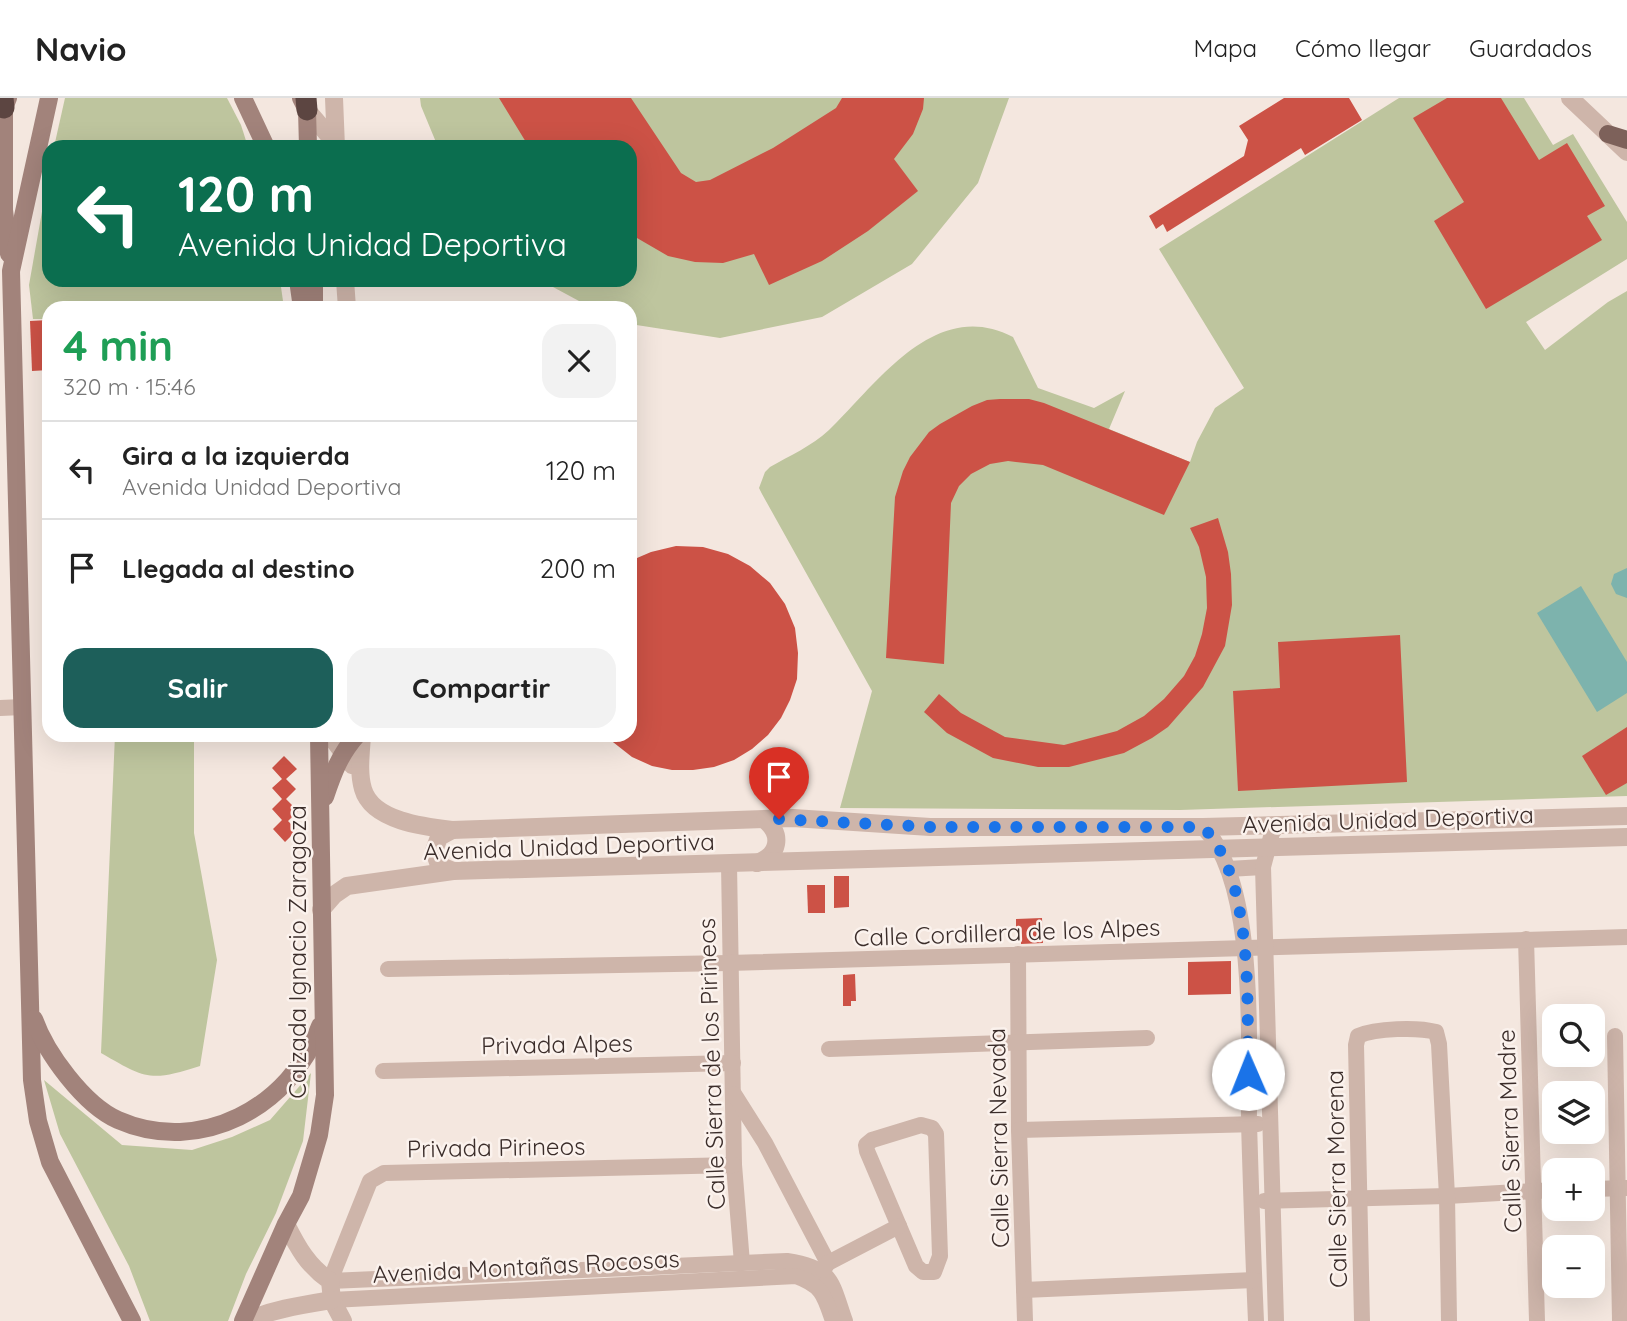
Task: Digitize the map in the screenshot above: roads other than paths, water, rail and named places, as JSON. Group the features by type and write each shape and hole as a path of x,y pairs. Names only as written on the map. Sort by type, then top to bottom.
{"main road":[{"path":"11,271 49,98"},
{"path":"243,98 263,140"},
{"path":"5,101 4,210 11,271 32,1080 38,1121 50,1162 132,1321"},
{"path":"305,102 308,140"},
{"path":"1608,134 1627,140"},
{"name":"Calzada Ignacio Zaragoza","path":"244,1321 301,1196 318,1135 325,1095 319,742"},
{"path":"320,821 331,781 343,752 352,742"},
{"path":"31,1013 38,1032 52,1055 74,1083 99,1107 116,1119 131,1125 174,1132 219,1125 252,1111 267,1100 281,1088 304,1060 313,1044 325,1010"}],"street":[{"path":"334,98 336,140"},
{"path":"1570,98 1627,152"},
{"path":"305,102 332,140"},
{"path":"0,708 23,707"},
{"name":"Avenida Unidad Deportiva","path":"335,742 360,777"},
{"name":"Avenida Unidad Deportiva","path":"359,742 360,777 370,804 419,826 452,830 793,818 930,827 1203,827 1627,816"},
{"path":"757,863 766,860 777,844 772,826 765,820"},
{"path":"1276,1321 1263,867 1272,833 1278,825"},
{"path":"1203,827 1228,869 1246,948 1256,1321"},
{"path":"452,830 439,837 434,851 439,865 453,872"},
{"name":"Avenida Unidad Deportiva","path":"321,910 334,895 347,886 453,872 1627,836"},
{"name":"Calle Sierra de los Pirineos","path":"729,864 734,1165 742,1263"},
{"path":"1228,869 1263,867"},
{"name":"Calle Cordillera de los Alpes","path":"388,969 729,963 1627,937"},
{"name":"Calle Sierra Madre","path":"1526,939 1537,1321"},
{"name":"Calle Sierra Nevada","path":"1018,954 1019,1130 1025,1321"},
{"name":"Calle Sierra Morena","path":"1362,1321 1356,1045 1358,1036 1367,1032 1425,1029 1436,1032 1439,1044 1447,1196"},
{"path":"1615,1037 1622,1188 1620,1321"},
{"path":"829,1049 1147,1038"},
{"name":"Privada Alpes","path":"383,1071 733,1063"},
{"path":"734,1094 765,1143 820,1272 823,1292 833,1321"},
{"path":"1019,1130 1269,1124"},
{"path":"921,1125 927,1126 936,1134 940,1256 934,1272 923,1272 916,1266 899,1226 866,1145 872,1140 921,1125"},
{"name":"Privada Pirineos","path":"330,1282 370,1181 384,1173 734,1165"},
{"path":"1251,1200 1447,1196 1542,1191"},
{"path":"1447,1196 1449,1321"},
{"path":"286,1224 303,1257 315,1271 330,1282 332,1300 343,1321"},
{"path":"820,1272 899,1226"},
{"name":"Avenida Montañas Rocosas","path":"330,1282 787,1261 808,1265 820,1272"},
{"path":"820,1272 832,1284 845,1321"},
{"name":"Avenida Montañas Rocosas","path":"244,1321 277,1309 332,1300 796,1276 820,1272"},
{"path":"1024,1290 1254,1280"}],"water":[{"path":"1627,568 1627,598 1616,594 1611,584 1614,574"},
{"path":"1581,586 1627,662 1627,693 1597,712 1537,613"}]}
